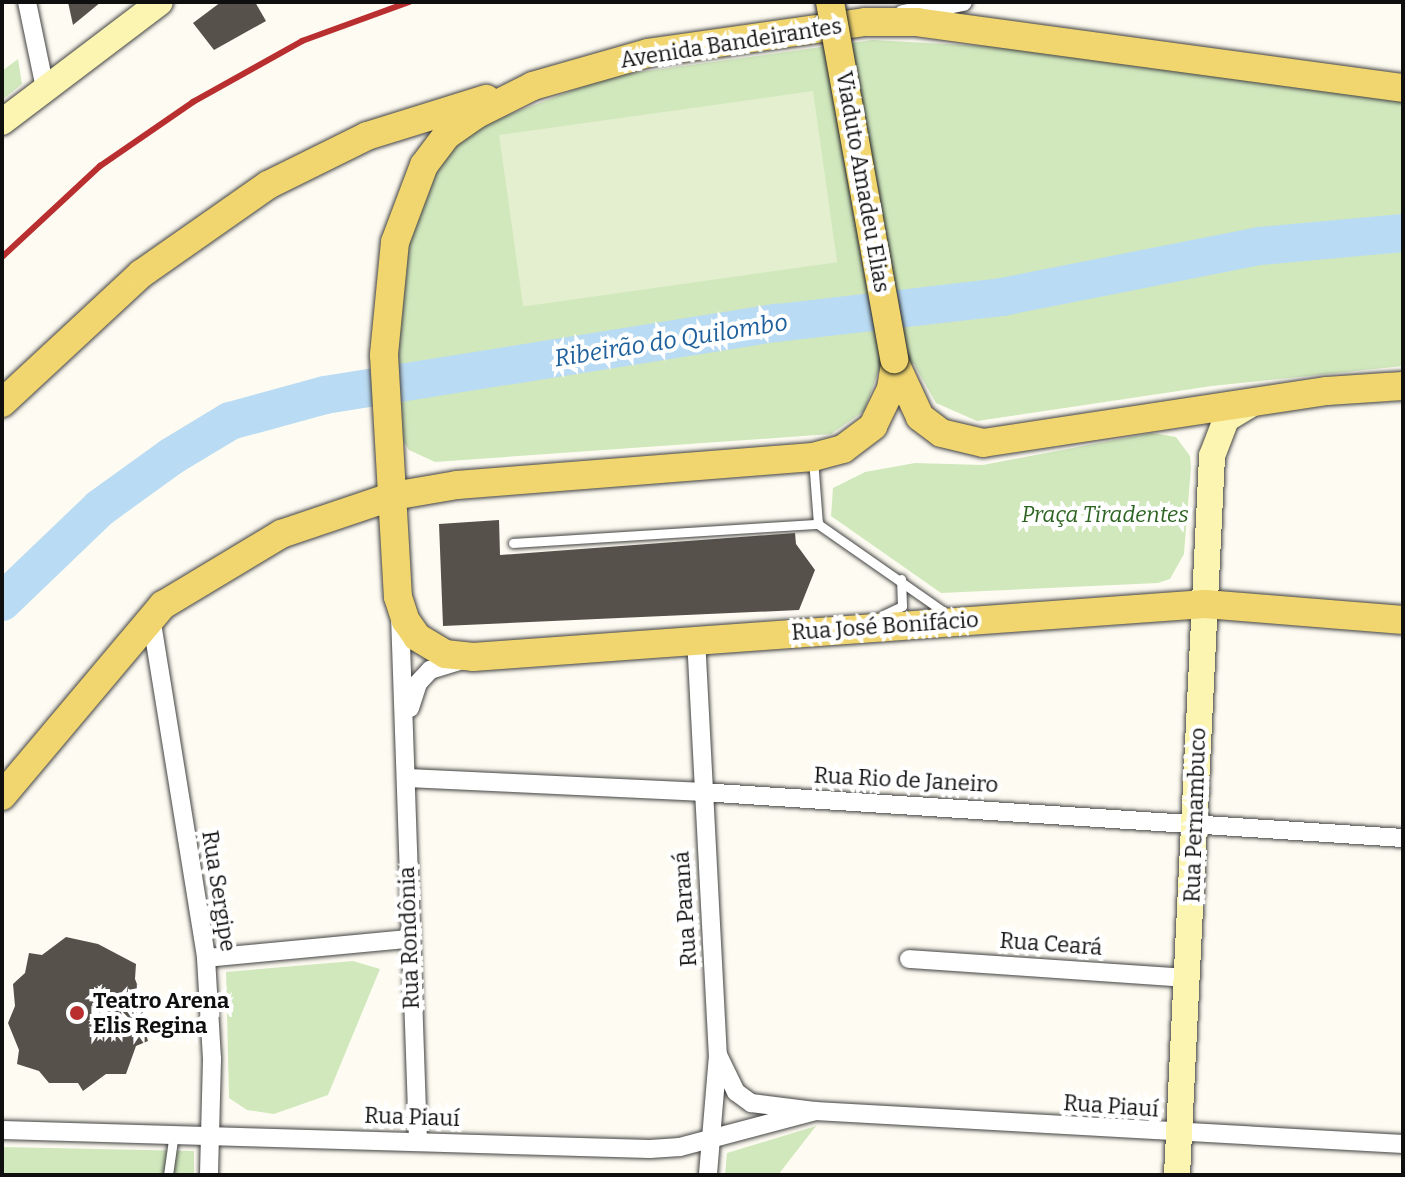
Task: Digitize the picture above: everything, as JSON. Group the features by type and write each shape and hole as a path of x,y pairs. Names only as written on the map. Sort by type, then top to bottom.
{"main road":[{"path":"2,122 160,2"},
{"name":"Viaduto Amadeu Elias","path":"830,2 895,361"},
{"name":"Avenida Bandeirantes","path":"393,496 384,355 395,242 424,165 456,128 533,86 648,53 865,22 982,29 1403,88"},
{"path":"2,403 141,274 268,185 367,136 533,86"},
{"path":"895,361 902,389 920,417 941,433 968,441 1163,417 1263,400 1403,386"},
{"path":"2,796 151,617 206,575 281,534 393,496 457,485 813,457 843,449 873,426 891,389 895,361"},
{"path":"1212,456 1226,419 1263,400"},
{"path":"1163,417 1195,423 1208,437 1212,456"},
{"name":"Rua Pernambuco","path":"1177,1175 1189,978 1212,456"},
{"path":"396,555 400,533 413,511 457,485"},
{"name":"Rua Rondônia","path":"393,496 398,597"},
{"path":"328,517 370,521 388,537 396,555"},
{"name":"Rua José Bonifácio","path":"398,597 417,637 445,654 473,657 696,638 1205,604 1403,620"}],"street":[{"path":"27,2 45,88"},
{"path":"865,22 963,2"},
{"name":"Rua Rondônia","path":"398,597 406,735 407,939 418,1140"},
{"name":"Rua Sergipe","path":"151,617 206,958 209,1175"},
{"name":"Rua Paraná","path":"696,638 701,792 718,1055 708,1175"},
{"name":"Rua Rondônia","path":"406,735 418,683 430,670 473,657"},
{"name":"Rua Rio de Janeiro","path":"406,778 701,792 1403,838"},
{"path":"206,958 407,939"},
{"name":"Rua Ceará","path":"909,959 1189,978"},
{"name":"Rua Piauí","path":"718,1055 736,1092 751,1103 815,1111 1180,1135 1403,1144"},
{"name":"Rua Piauí","path":"2,1130 650,1149 711,1140 737,1128 815,1111"}],"lane":[{"path":"813,457 818,524"},
{"path":"513,543 818,524 901,579 956,621"},
{"path":"872,627 902,606 901,579"},
{"path":"168,1175 174,1133"}],"green space":[{"path":"872,40 1095,52 1403,101 1403,366 1212,386 977,421 936,403 914,364 878,372 864,411 831,434 435,462 409,450 401,438 395,352 406,237 440,161 466,131 611,76"},
{"path":"18,59 22,84 2,100 2,71"},
{"path":"813,91 837,262 523,306 499,135"},
{"name":"Praça Tiradentes","path":"1152,433 1176,437 1190,456 1191,467 1184,554 1170,579 1158,583 941,593 831,516 833,488 865,472 915,463 983,465"},
{"path":"353,961 380,969 328,1095 274,1114 247,1110 229,1098 226,972"},
{"path":"816,1126 778,1175 725,1175 727,1153"},
{"path":"2,1147 194,1151 194,1175 2,1175"}],"building":[{"path":"68,2 101,2 73,25"},
{"path":"221,2 255,2 266,21 214,50 193,23"},
{"path":"499,520 500,555 795,533 796,544 815,570 799,610 443,626 439,524"},
{"name":"Teatro Arena Elis Regina","path":"66,937 98,944 136,964 135,979 144,1002 142,1021 148,1041 136,1046 126,1074 106,1074 83,1091 78,1083 49,1083 39,1071 17,1064 19,1050 8,1023 15,1006 13,984 25,973 29,953 42,955"}],"waterway":[{"name":"Ribeirão do Quilombo","path":"2,602 100,508 172,456 230,421 325,395 777,323 1002,297 1260,246 1403,233"}],"railway":[{"path":"2,257 100,166 193,102 302,41 409,2"}],"place":[{"name":"Teatro Arena Elis Regina","path":"77,1013"}]}
